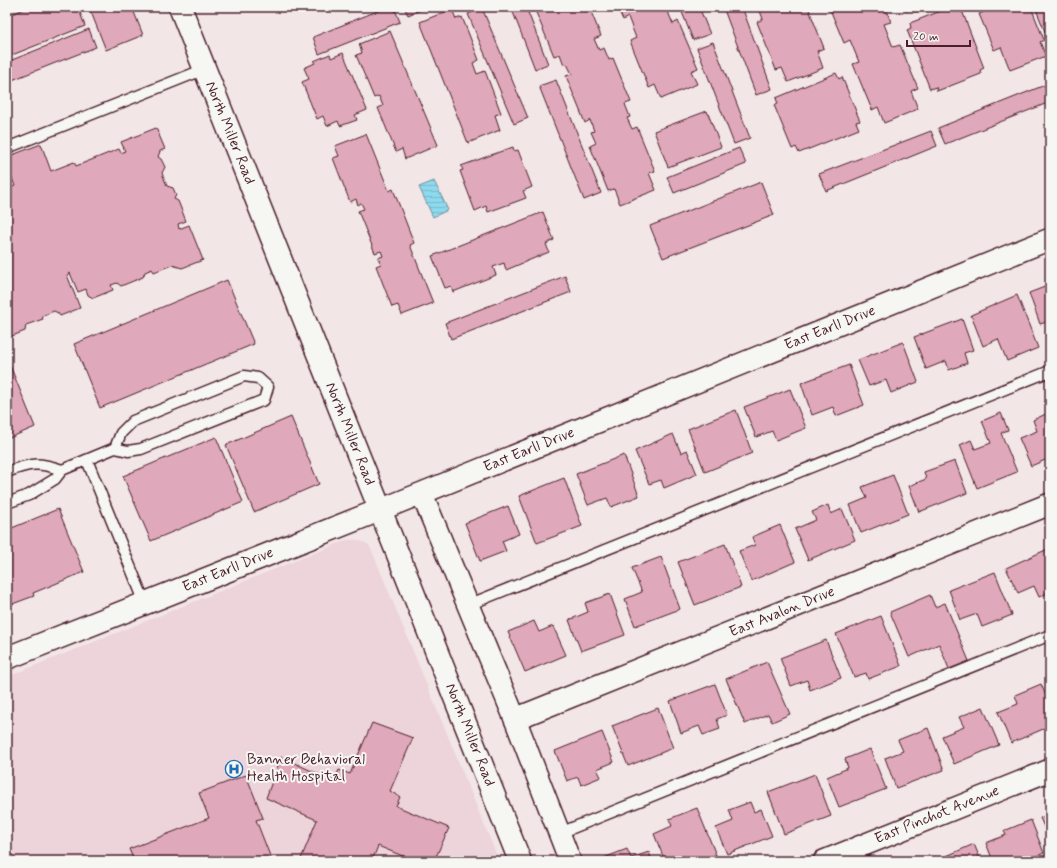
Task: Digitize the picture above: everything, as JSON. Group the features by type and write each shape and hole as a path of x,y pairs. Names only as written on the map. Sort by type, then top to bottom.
{"street":[{"name":"North Miller Road","path":"180,7 520,861"},
{"name":"East Earll Drive","path":"7,658 422,494 1050,239"},
{"path":"422,494 515,719 570,861"},
{"name":"East Avalon Drive","path":"515,719 1050,504"},
{"name":"East Pinchot Avenue","path":"824,861 1050,770"}],"lane":[{"path":"7,148 205,69"},
{"path":"468,605 1050,371"},
{"path":"7,503 29,494 55,479 62,470 115,448 128,451 141,449 264,400 268,387 258,378 244,376 133,421 121,433 115,448"},
{"path":"87,460 145,603"},
{"path":"7,472 18,467 31,464 48,465 62,470"},
{"path":"560,833 1050,635"}],"shaded area":[{"name":"Banner Behavioral Health Hospital","path":"347,540 357,540 368,544 372,551 499,861 7,861 7,677"}],"water":[{"path":"434,181 448,210 433,217 419,187"}],"building":[{"path":"29,7 78,7 85,26 7,57 7,16"},
{"path":"89,7 132,7 143,35 106,50"},
{"path":"387,7 394,7 400,22 319,54 313,37"},
{"path":"404,7 428,7 408,15"},
{"path":"511,7 526,7 548,64 535,69"},
{"path":"541,7 589,7 601,36 594,39 599,50 604,48 609,60 613,58 631,102 625,104 630,117 627,118 632,129 637,127 655,171 649,173 656,190 620,204 614,189 608,191 590,146 596,143 591,132 594,131 590,120 585,123 566,76 572,74 567,64 564,65 560,54 554,56 535,10"},
{"path":"617,7 666,7 673,24 678,21 698,68 691,71 697,84 661,99 655,85 649,88 630,41 636,38 628,17 623,20"},
{"path":"680,7 699,7 710,34 693,40"},
{"path":"723,7 742,7 772,89 756,95"},
{"path":"808,7 824,48 817,51 823,68 788,82 782,68 776,70 757,22 763,19 759,8"},
{"path":"829,7 885,7 891,22 884,24 893,47 900,45 918,88 911,91 918,109 884,123 878,107 872,110 853,64 859,62 850,40 844,43"},
{"path":"904,7 928,7 914,12 913,8 906,11"},
{"path":"954,7 956,10 961,8 984,68 980,70 981,74 937,91 936,87 930,89 907,30 911,28 910,23"},
{"path":"985,7 1031,7 1044,40 1040,42 1046,56 1010,70 1001,47 994,50 979,14 986,11"},
{"path":"1035,7 1050,7 1050,44"},
{"path":"482,8 528,118 514,124 468,14"},
{"path":"452,9 456,19 462,17 479,60 473,63 477,74 485,71 501,113 495,115 500,130 468,143 420,22"},
{"path":"89,29 96,47 7,82 7,62"},
{"path":"390,31 438,145 405,159 402,149 396,152 378,108 383,106 379,96 374,98 356,55 362,53 359,44"},
{"path":"713,42 750,138 734,144 697,48"},
{"path":"343,53 367,110 355,115 357,120 340,126 338,121 327,126 323,116 317,119 302,82 309,79 304,68 315,63 314,61 330,54 331,58"},
{"path":"836,73 839,79 842,77 860,121 856,122 859,129 799,153 796,147 792,149 774,105 778,104 776,98"},
{"path":"556,80 601,193 584,200 539,86"},
{"path":"1050,83 1050,102 945,144 938,128"},
{"path":"707,111 721,147 668,167 654,131"},
{"path":"156,128 165,149 160,151 158,157 161,159 165,167 162,173 167,186 173,188 176,195 174,199 178,201 186,221 178,224 179,229 189,225 203,260 182,268 172,265 154,272 152,269 145,272 143,277 121,286 117,283 111,285 113,290 93,298 88,295 86,289 78,292 70,273 67,275 80,308 60,316 54,311 42,316 43,319 26,325 25,331 7,338 7,189 15,186 7,165 7,157 41,144 51,171 74,162 76,166 119,149 121,153 125,151 121,142"},
{"path":"931,131 937,146 826,191 819,174"},
{"path":"366,134 389,191 393,189 414,243 410,245 433,303 402,315 398,305 392,307 376,266 381,264 378,258 383,256 381,251 375,253 358,211 364,209 361,203 358,205 356,199 350,202 333,158 339,156 335,146"},
{"path":"513,147 514,151 518,150 532,187 523,191 526,198 488,212 486,206 475,211 460,171 463,170 461,166"},
{"path":"739,148 746,164 674,193 667,177"},
{"path":"761,182 774,215 663,258 650,226"},
{"path":"543,212 554,240 546,244 549,252 506,270 504,263 493,267 496,275 453,292 451,286 445,288 432,256"},
{"path":"565,276 571,292 451,339 445,323"},
{"path":"227,280 254,344 100,408 74,344"},
{"path":"1050,285 1050,321 1040,324 1029,293"},
{"path":"1017,295 1038,348 1007,361 998,339 983,346 971,315"},
{"path":"962,319 973,350 964,353 967,363 949,370 946,361 926,369 914,337"},
{"path":"903,342 918,382 891,393 886,380 869,386 858,360"},
{"path":"9,363 35,427 7,439 7,364"},
{"path":"849,365 864,405 836,416 833,407 812,415 801,383"},
{"path":"790,389 806,428 776,440 772,431 756,437 744,407"},
{"path":"736,410 752,453 705,472 688,429"},
{"path":"1050,412 1050,458 1031,466 1019,438 1037,431 1033,420"},
{"path":"1001,413 1008,430 1001,433 1017,472 977,488 960,445 971,440 975,449 991,443 982,421"},
{"path":"291,417 319,484 254,512 226,445"},
{"path":"673,434 681,453 687,450 697,474 664,488 661,480 649,484 635,451"},
{"path":"216,437 243,502 151,541 123,476"},
{"path":"624,455 639,496 611,507 607,498 588,505 576,474"},
{"path":"955,461 967,493 919,512 909,486 926,479 924,472"},
{"path":"893,475 908,514 861,533 850,505 867,498 862,487"},
{"path":"564,478 582,526 537,543 519,496"},
{"path":"828,505 831,514 842,509 855,540 808,560 795,529 816,520 812,512"},
{"path":"508,506 519,534 502,541 506,551 480,561 465,523"},
{"path":"58,509 84,572 33,593 34,596 7,606 7,530"},
{"path":"780,525 795,562 751,581 739,551 755,545 752,537"},
{"path":"725,544 741,587 695,605 678,562"},
{"path":"1050,548 1050,592 1039,597 1034,586 1018,593 1006,568"},
{"path":"661,557 680,609 635,626 625,599 642,592 632,568"},
{"path":"995,572 1012,615 982,627 977,614 960,620 949,590"},
{"path":"610,594 625,635 581,651 569,620 588,612 585,603"},
{"path":"930,595 935,607 945,603 969,661 949,669 939,644 909,657 890,612"},
{"path":"881,616 901,666 868,679 866,673 854,677 836,634"},
{"path":"534,621 539,632 553,626 566,655 525,672 508,632"},
{"path":"826,640 841,678 810,690 807,680 791,686 780,658"},
{"path":"767,662 790,714 772,722 768,714 745,724 726,679"},
{"path":"715,684 727,715 717,719 720,729 703,735 699,726 681,733 670,701"},
{"path":"1041,684 1050,705 1050,726 1011,743 998,712 1018,704 1015,695"},
{"path":"983,707 999,745 954,764 942,736 964,727 959,717"},
{"path":"658,708 673,748 628,766 612,726"},
{"path":"372,723 413,738 390,791 400,797 396,806 449,828 434,861 415,861 378,846 372,861 300,861 317,820 266,798 281,757 334,781 339,770 350,774"},
{"path":"928,728 944,770 896,788 885,758 903,751 898,740"},
{"path":"602,732 614,762 597,769 601,777 581,785 578,777 567,781 555,751"},
{"path":"870,749 886,789 839,807 827,777 848,768 845,759"},
{"path":"815,774 831,816 784,834 768,792"},
{"path":"246,775 263,818 256,820 272,861 134,861 129,849 209,818 199,793"},
{"path":"750,802 754,812 761,809 772,836 727,854 716,828 733,821 729,810"},
{"path":"697,808 716,855 701,861 665,861 654,834 672,826 669,819"},
{"path":"1050,814 1050,840 1040,818"},
{"path":"1031,820 1044,853 1037,856 1039,861 993,861 986,843 1006,835 1004,831"},
{"path":"974,844 981,861 935,861"},
{"path":"627,849 631,858 649,852 652,861 596,861"}],"place":[{"name":"Banner Behavioral Health Hospital","path":"234,769"}]}
